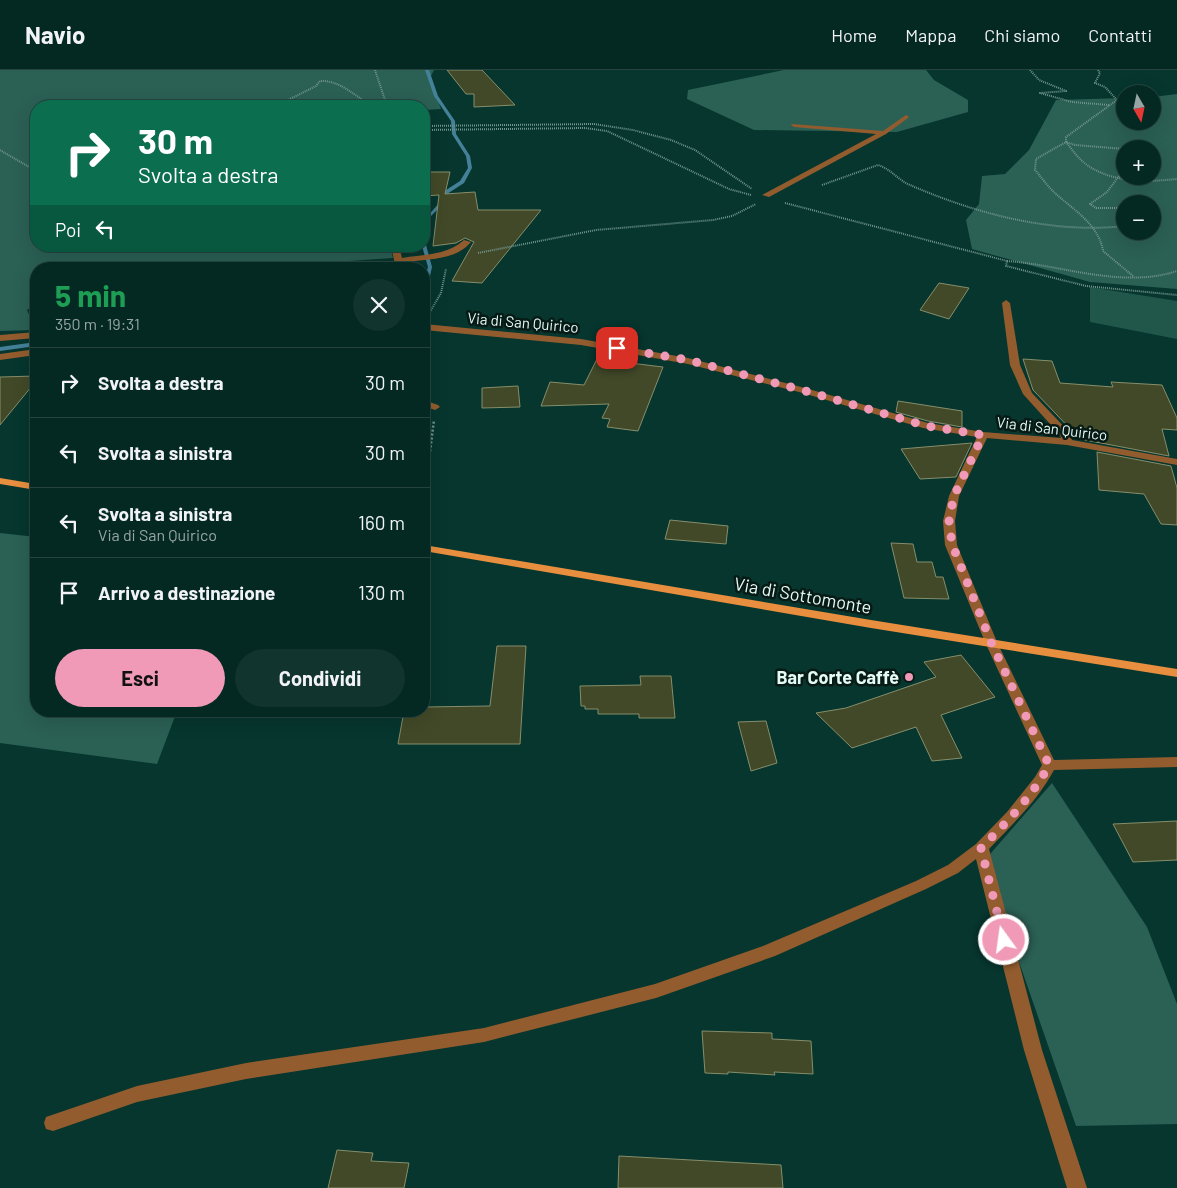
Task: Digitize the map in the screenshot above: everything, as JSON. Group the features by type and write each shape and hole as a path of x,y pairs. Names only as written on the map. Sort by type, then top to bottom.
{"main road":[{"path":"0,481 30,485"},
{"name":"Via di Sottomonte","path":"430,549 871,624 1177,673"}],"street":[{"path":"763,198 774,189 804,177 842,154 884,134 906,117"},
{"path":"794,125 884,134"},
{"path":"404,262 411,258 446,254 462,248 467,242"},
{"path":"1006,303 1015,366 1028,394 1065,434 1067,442"},
{"name":"Via di San Quirico","path":"430,329 581,342 688,360 927,426 983,435 1067,442 1177,462"},
{"path":"0,338 30,336"},
{"path":"0,357 30,353"},
{"path":"430,405 435,407"},
{"path":"983,435 954,496 949,520 952,544 991,642 1049,765"},
{"path":"1049,765 1177,762"},
{"path":"53,1123 146,1092 246,1071 484,1035 656,991 769,951 921,885 953,869 981,848 1012,816 1041,780 1049,765"},
{"path":"981,848 1033,1050 1076,1188"}],"path":[{"path":"375,70 385,100"},
{"path":"1030,70 1035,79 1066,89 1066,91 1040,93 1072,102 1108,105"},
{"path":"1066,142 1066,137 1117,98 1104,87 1095,83 1100,73 1098,70"},
{"path":"288,100 316,86 320,81 328,80 342,84 362,100"},
{"path":"430,126 594,124 617,127 671,140 695,150 758,193"},
{"path":"469,129 470,125"},
{"path":"430,130 585,128 607,131 729,189 755,198"},
{"path":"1066,142 1090,166 1116,177"},
{"path":"1116,148 1083,146 1066,142 1036,159 1035,170 1057,195 1079,212 1093,229 1103,246 1103,251 1133,276"},
{"path":"0,150 30,168"},
{"path":"816,187 878,165 887,167 906,183 971,207 1038,224 1093,229 1116,227"},
{"path":"1161,181 1177,179"},
{"path":"1116,181 1107,192 1090,204 1096,208 1116,208"},
{"path":"475,254 596,230 713,220 732,216 763,198"},
{"path":"782,202 1007,261 1054,266 1117,277 1161,276 1177,271"},
{"path":"1007,261 1006,266 1086,286 1177,295"},
{"path":"430,312 437,303 441,293 443,277 448,264"},
{"path":"430,449 435,407"}],"green space":[{"path":"0,70 434,70 430,78 441,109 430,110 430,100 30,100 30,252 392,252 393,258 334,262 30,262 30,308 27,310 30,317 30,330 0,331"},
{"path":"784,70 926,70 934,80 968,100 968,112 897,132 754,130 687,99 688,90"},
{"path":"1177,94 1177,289 1090,282 972,249 966,220 979,204 982,176 1005,174 1029,150 1056,100 1116,98 1116,130 1161,130 1161,96"},
{"path":"1090,287 1177,301 1177,339 1090,322"},
{"path":"0,533 30,536 30,717 175,717 157,764 0,743"},
{"path":"1052,783 1147,927 1177,1004 1177,1124 1076,1126 984,861"}],"building":[{"path":"447,70 482,70 515,105 474,107 474,94 466,94"},
{"path":"430,172 450,172 445,194 475,192 478,210 541,210 482,283 452,281 474,242 465,238 456,243 433,246 439,195 430,196"},
{"path":"939,283 969,288 949,319 920,310"},
{"path":"597,359 663,367 638,431 607,427 610,419 602,418 609,404 541,406 550,382 584,385"},
{"path":"1023,359 1052,361 1060,383 1113,387 1111,382 1162,385 1177,418 1177,430 1162,429 1169,456 1080,439 1033,390"},
{"path":"30,376 30,388 0,425 0,377"},
{"path":"518,386 520,407 482,408 482,388"},
{"path":"898,401 962,411 962,427 928,421 896,412"},
{"path":"972,443 956,477 920,479 901,449"},
{"path":"1097,452 1171,466 1177,488 1177,525 1161,524 1144,494 1099,490"},
{"path":"670,520 728,526 726,544 665,539"},
{"path":"891,543 913,544 917,562 932,562 936,577 943,577 949,599 904,598"},
{"path":"497,646 526,646 520,744 398,744 403,717 430,717 430,707 490,706"},
{"path":"961,655 995,697 941,715 962,758 932,761 916,727 852,748 816,713 846,708 936,677 924,662"},
{"path":"640,676 671,676 675,718 639,718 639,714 598,714 598,709 585,709 585,706 581,706 580,686 641,685"},
{"path":"766,721 777,763 751,771 738,722"},
{"path":"1177,821 1177,860 1133,862 1113,824"},
{"path":"702,1031 772,1033 772,1039 811,1041 813,1074 774,1072 775,1075 728,1072 728,1074 705,1073"},
{"path":"337,1150 373,1153 371,1161 409,1163 404,1188 328,1188"},
{"path":"619,1156 781,1165 783,1188 618,1188"}],"waterway":[{"path":"427,70 436,96 453,121 454,134 468,156 470,168 462,182 445,193 444,200 430,215"},
{"path":"426,252 429,262"},
{"path":"0,349 30,345"}],"place":[{"name":"Bar Corte Caffè","path":"909,677"}],"route":[{"path":"617,348 688,360 927,426 983,435 954,496 949,520 952,544 991,642 1049,765 1041,780 1012,816 981,848 1004,940"}]}
